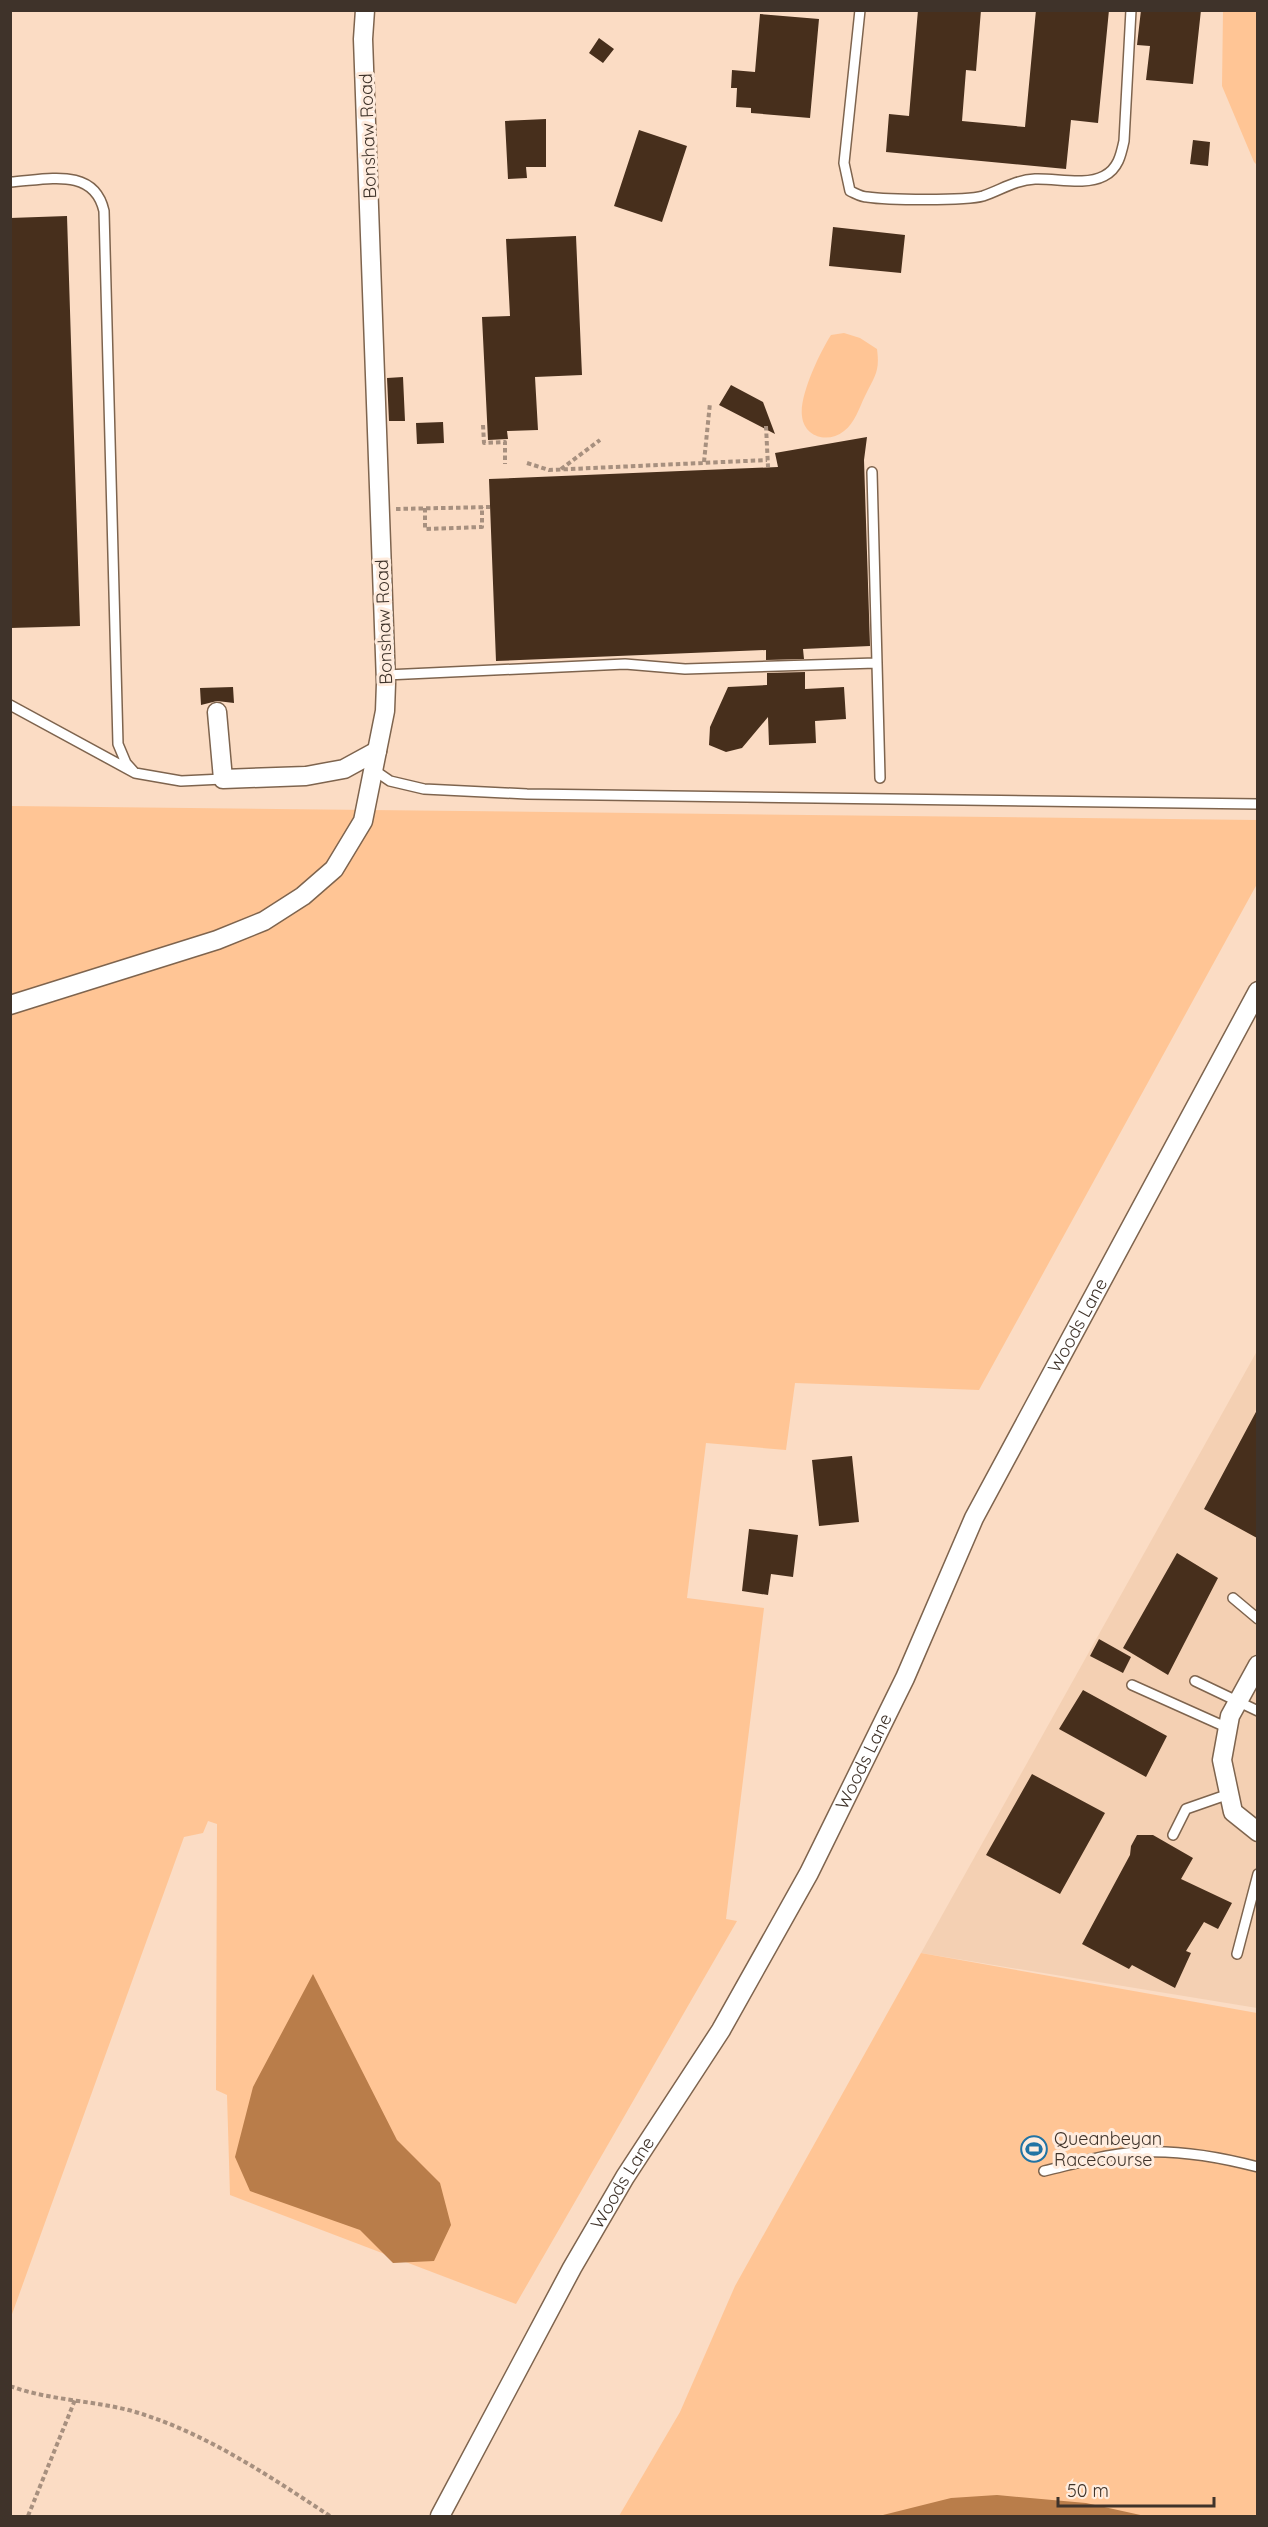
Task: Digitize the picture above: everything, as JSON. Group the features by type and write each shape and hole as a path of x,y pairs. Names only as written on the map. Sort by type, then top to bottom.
{"street":[{"name":"Bonshaw Road","path":"10,1005 217,940 264,921 303,896 334,869 363,821 386,711 363,39 364,10"},
{"path":"217,711 223,779 306,776 344,770 376,751"},
{"name":"Woods Lane","path":"440,2517 572,2268 625,2177 721,2030 809,1873 904,1678 974,1518 1257,991"},
{"path":"1257,1665 1230,1716 1222,1760 1233,1812 1257,1832"}],"lane":[{"path":"860,10 844,163 850,190 865,197 930,198 982,196 1014,182 1034,179 1083,180 1103,177 1116,167 1124,141 1131,10"},
{"path":"10,182 77,180 97,191 102,198 118,744 126,763 135,773"},
{"path":"872,472 880,778"},
{"path":"386,675 625,664 685,669 876,663"},
{"path":"10,705 135,773 181,782 223,779"},
{"path":"374,770 390,781 424,789 527,794 1257,804"},
{"path":"1233,1598 1257,1619"},
{"path":"1195,1681 1257,1711"},
{"path":"1132,1685 1228,1728"},
{"path":"1173,1835 1185,1809 1229,1794"},
{"path":"1237,1954 1257,1874"},
{"path":"1044,2171 1109,2156 1164,2151 1226,2158 1257,2167"}],"path":[{"path":"704,462 710,403"},
{"path":"483,425 484,443 505,442 505,464"},
{"path":"766,426 768,467"},
{"path":"560,470 600,440"},
{"path":"527,463 549,470 560,470 767,460"},
{"path":"425,508 425,529 482,527 482,507"},
{"path":"380,510 490,507"},
{"path":"10,2386 144,2414 194,2435 266,2474 330,2517"},
{"path":"28,2517 75,2400"}],"shaded area":[{"path":"1223,11 1257,11 1257,165 1222,86"},
{"path":"844,333 860,338 877,349 877,368 848,428 838,435 824,438 807,429 802,416 802,407 807,386 821,352 831,335"},
{"path":"11,806 1257,820 1257,884 979,1390 795,1383 786,1450 706,1443 687,1598 764,1608 726,1919 737,1921 516,2304 230,2195 227,2095 216,2090 217,1824 208,1821 203,1833 184,1837 11,2317"},
{"path":"1257,1351 1257,2008 921,1953"},
{"name":"Queanbeyan Racecourse","path":"921,1953 1257,2013 1257,2516 619,2516 680,2412 735,2286"},
{"path":"313,1974 397,2140 440,2183 451,2225 434,2261 393,2263 360,2230 250,2191 235,2157 253,2087"},
{"path":"997,2495 1086,2503 1145,2516 879,2516 951,2498"}],"building":[{"path":"918,10 981,10 976,71 966,70 962,121 1025,127 1036,10 1109,10 1098,123 1071,120 1066,169 886,152 889,114 909,116"},
{"path":"1141,10 1201,10 1193,84 1146,80 1150,46 1137,45"},
{"path":"760,14 819,19 810,118 751,113 751,108 736,107 737,88 731,88 732,70 755,72"},
{"path":"599,38 614,49 603,63 589,53"},
{"path":"546,119 546,167 526,167 527,178 508,179 505,121"},
{"path":"639,130 687,146 662,222 614,206"},
{"path":"1193,140 1210,142 1208,166 1190,164"},
{"path":"67,216 80,626 10,628 10,218"},
{"path":"833,227 905,235 901,273 829,266"},
{"path":"576,236 582,375 535,377 538,430 507,431 508,439 488,440 482,317 510,316 506,239"},
{"path":"403,377 405,421 389,421 387,378"},
{"path":"731,385 763,402 775,434 719,405"},
{"path":"443,422 444,443 417,444 416,423"},
{"path":"867,437 864,460 870,646 803,649 804,659 766,660 766,650 496,661 489,479 778,467 775,453"},
{"path":"805,672 805,689 844,687 846,719 815,721 816,743 769,745 768,717 742,748 726,752 709,745 710,727 728,687 767,685 767,673"},
{"path":"233,687 234,703 217,701 201,705 200,688"},
{"path":"1257,1410 1257,1538 1204,1509"},
{"path":"852,1456 859,1522 819,1526 812,1460"},
{"path":"749,1529 798,1535 793,1577 771,1574 768,1595 742,1591"},
{"path":"1177,1553 1218,1578 1168,1675 1123,1648"},
{"path":"1099,1639 1131,1657 1123,1673 1090,1656"},
{"path":"1083,1690 1167,1736 1146,1777 1059,1729"},
{"path":"1032,1774 1105,1813 1060,1894 986,1855"},
{"path":"1137,1835 1153,1835 1193,1858 1181,1879 1232,1903 1218,1929 1204,1922 1186,1951 1191,1953 1175,1988 1132,1965 1129,1969 1082,1944 1130,1855 1131,1846"}],"place":[{"name":"Queanbeyan Racecourse","path":"1034,2149"}]}
